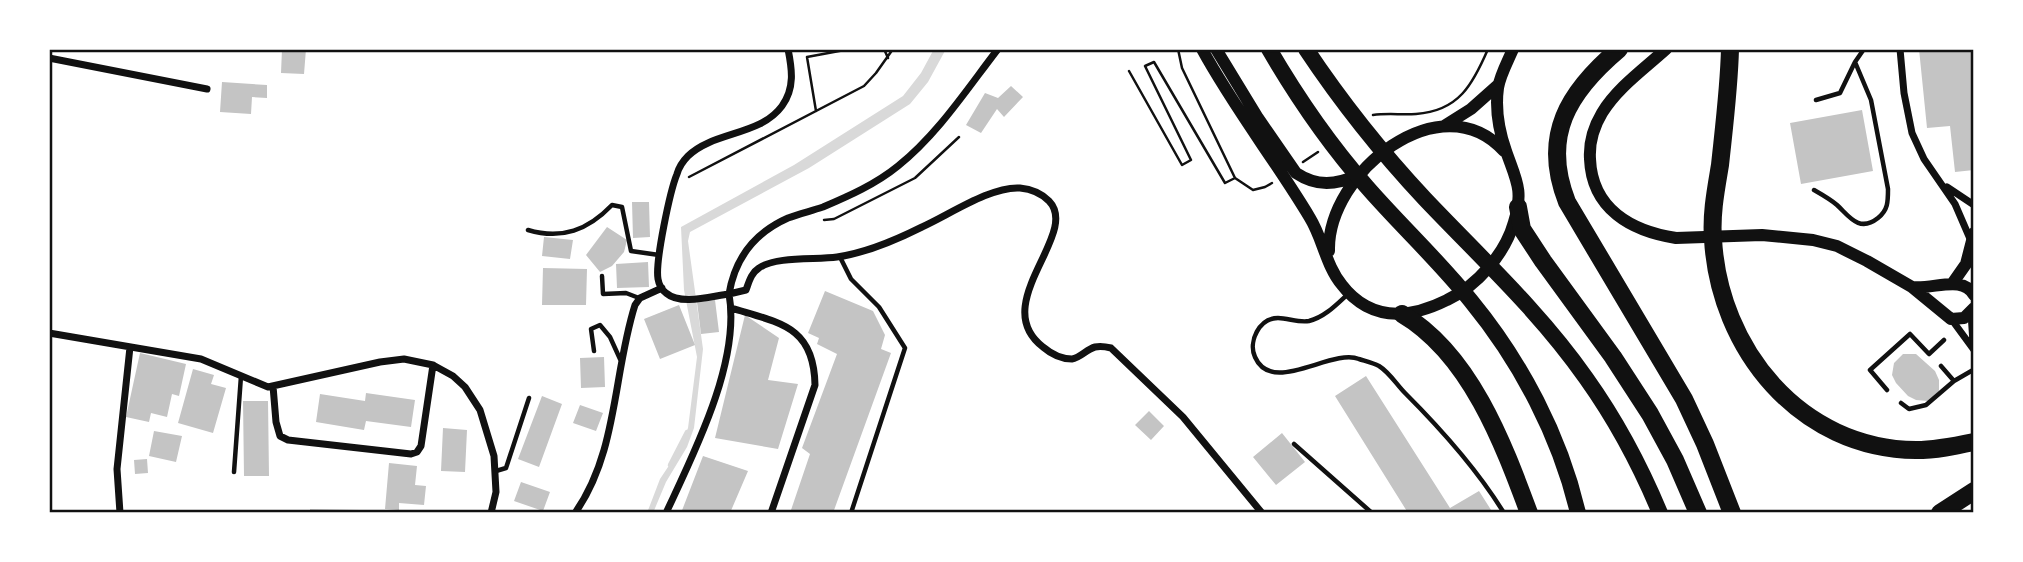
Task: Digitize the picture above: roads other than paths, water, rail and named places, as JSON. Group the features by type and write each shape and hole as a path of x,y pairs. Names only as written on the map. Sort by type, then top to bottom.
{"highway":[{"path":"1619,49 1587,79 1570,102 1557,142 1558,173 1567,202 1684,398 1732,513"},
{"path":"1730,49 1713,237 1718,282 1746,353 1779,392 1794,405 1846,436 1891,448 1916,450 1949,448 1974,442"},
{"path":"1518,207 1522,229 1650,414 1675,460 1698,513"},
{"path":"1402,314 1418,323 1434,338 1480,400 1506,450 1529,513"},
{"path":"1940,513 1974,491"}],"main road":[{"path":"1269,49 1312,116 1366,186 1449,276 1502,343 1551,433 1578,513"},
{"path":"1306,49 1336,94 1392,163 1535,314 1586,378 1622,432 1660,513"}],"street":[{"path":"788,49 792,78 782,107 765,121 697,149 679,168 673,185 660,255 658,279 662,288 673,298 684,299 746,290 751,276 758,268 771,262 840,257 884,244 979,198 1000,191 1019,188 1038,192 1051,203 1055,220 1052,236 1028,289 1025,305 1027,323 1037,342 1052,355 1072,359 1096,347 1111,348 1183,417 1262,513"},
{"path":"666,513 699,442 730,351 732,308 729,294 742,254 768,229 788,218 841,200 895,168 916,151 933,132 998,49"},
{"path":"1202,49 1224,89 1280,162 1313,182 1322,184 1343,181 1359,174"},
{"path":"1216,49 1258,118 1280,162 1285,180 1320,234 1332,268 1349,293 1378,311 1402,314 1435,306 1470,285 1500,253 1514,223 1518,207 1518,180 1507,154 1498,120 1498,85 1513,49"},
{"path":"1666,49 1625,86 1601,115 1589,147 1590,171 1603,202 1622,221 1658,235 1788,237 1837,246 1912,287 1951,319 1974,348"},
{"path":"1900,49 1903,93 1912,133 1924,159 1961,215 1973,240 1966,264 1938,298 1940,309"},
{"path":"49,58 207,89"},
{"path":"1332,268 1329,243 1335,217 1347,190 1359,174 1400,141 1440,127 1471,109 1498,85"},
{"path":"1440,127 1454,126 1484,135 1497,143 1507,154"},
{"path":"1940,183 1974,205"},
{"path":"1912,287 1962,284 1973,289"},
{"path":"575,513 600,466 610,431 621,360 633,308 640,298 662,288"},
{"path":"732,308 789,328 805,340 815,366 815,385 771,513"},
{"path":"1951,319 1960,320 1973,311"},
{"path":"1973,311 1974,348"},
{"path":"49,333 201,359 268,387 380,362 404,359 433,365 453,376 465,387 480,410 491,444 495,472 496,492 491,513"},
{"path":"120,513 117,469 130,347"},
{"path":"273,386 276,422 280,436 288,440 411,454 417,452 421,446 433,365"}],"lane":[{"path":"1816,100 1840,93 1864,49"},
{"path":"1814,190 1856,222 1868,224 1874,221 1885,212 1888,204 1888,189 1871,100 1855,62"},
{"path":"528,230 544,235 575,231 597,220 612,205 622,207 631,251 660,255"},
{"path":"840,257 851,279 879,307 905,348 851,513"},
{"path":"601,276 603,294 626,293 640,298"},
{"path":"1349,293 1324,315 1308,321 1275,317 1264,323 1255,333 1252,346 1260,365 1268,371 1282,373 1352,356 1379,366 1431,419 1474,470 1504,513"},
{"path":"594,351 591,329 600,325 610,337 621,360"},
{"path":"1887,390 1870,370 1910,334 1928,354 1944,340"},
{"path":"1941,366 1954,381"},
{"path":"1900,403 1909,409 1926,405 1954,381 1973,370"},
{"path":"234,471 241,375"},
{"path":"495,472 506,468 529,398"},
{"path":"1294,444 1372,513"}],"waterway":[{"path":"670,465 687,432"}]}
